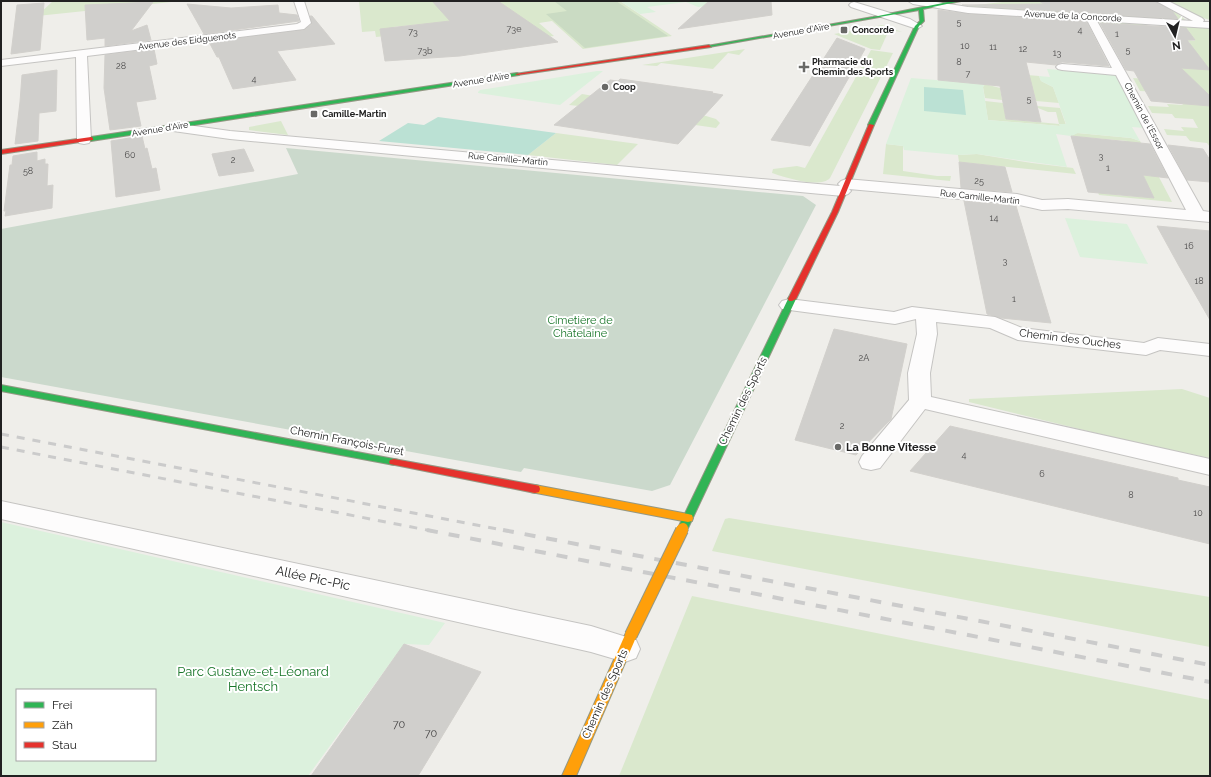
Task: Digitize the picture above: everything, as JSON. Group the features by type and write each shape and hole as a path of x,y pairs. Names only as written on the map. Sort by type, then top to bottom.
{"street":[{"name":"Avenue des Eidguenots","path":"1,63 300,27 306,23 299,1"},
{"path":"875,1 851,5 906,20 917,26"},
{"name":"Avenue de la Concorde","path":"913,1 968,10 1210,24"},
{"name":"Avenue d'Aïre","path":"1,152 722,44 889,15 959,1"},
{"path":"1161,1 1198,20 1210,24"},
{"name":"Chemin des Sports","path":"569,776 628,642 835,212 877,110 917,26 922,21 921,8"},
{"name":"Chemin de l'Essor","path":"1090,17 1203,216"},
{"path":"1176,22 1194,22 1198,20"},
{"path":"81,54 84,140"},
{"path":"1062,67 1121,72"},
{"name":"Rue Camille-Martin","path":"173,127 230,135 690,176 1017,199 1033,205 1053,207 1068,204 1203,216"},
{"name":"Chemin des Ouches","path":"789,305 895,318 912,314 995,323 1018,334 1146,349 1158,344 1210,350"},
{"path":"871,462 920,401 919,373 927,334 926,315"},
{"name":"Chemin François-Furet","path":"1,388 688,518"},
{"path":"920,401 1210,467"},
{"name":"Allée Pic-Pic","path":"1,510 591,639 628,642"}],"green space":[{"path":"53,1 181,1 37,16"},
{"path":"359,1 620,1 672,36 583,49 552,21 539,23 554,36 546,37 423,24 393,27 394,35 376,37 375,31 362,32"},
{"path":"554,1 616,1 668,36 585,48 546,14 567,11"},
{"path":"620,1 727,1 732,3 698,7 686,2 647,7 656,12 640,14"},
{"path":"1011,1 1154,1 1175,12 1186,20 972,8 968,6"},
{"path":"1169,1 1210,1 1210,20 1200,17"},
{"path":"1098,21 1146,24 1180,64 1190,43 1187,40 1195,41 1193,37 1188,37 1179,25 1210,27 1210,147 1207,143 1190,141 1186,136 1167,135 1164,129 1184,131 1181,127 1198,128 1193,119 1175,118 1172,114 1152,113 1148,106 1169,107 1167,104 1183,105 1178,98 1159,92 1140,91 1133,78 1147,79"},
{"path":"882,25 902,32 889,30 880,50 871,49 834,34"},
{"path":"745,49 739,55 728,53 713,69 661,63 657,66 642,65"},
{"path":"871,50 893,53 830,178 825,181 810,182 772,173 773,169 797,166 805,168"},
{"path":"1047,69 1115,74 1144,128 1132,127 1140,141 1131,138 1078,133 1071,136 1056,134 1067,167 977,154 958,155 904,150 903,146 886,144 911,78 985,84 983,87 988,120 1060,126 1059,124 1066,124 1053,87 1041,81 1039,76 1050,77"},
{"path":"603,71 560,105 478,93 480,90"},
{"path":"990,72 1039,76 1041,81 1053,87 1059,103 1036,101 1030,79"},
{"path":"985,84 1000,88 1002,100 985,98 983,87"},
{"path":"924,87 963,90 966,115 924,111"},
{"path":"582,94 600,97 596,101 706,116 716,119 720,123 716,128 578,108 579,106 569,105"},
{"path":"985,101 1003,103 1006,119 1059,124 1060,126 988,120"},
{"path":"1037,106 1060,108 1066,125 1059,124 1056,112 1048,112 1038,108"},
{"path":"438,117 556,133 528,155 379,141 408,123 424,125"},
{"path":"281,121 288,135 249,130 249,127"},
{"path":"556,133 638,144 617,165 528,155"},
{"path":"1077,133 1131,138 1140,141 1172,202 1099,195 1098,192 1154,198 1143,175 1153,176 1136,161 1127,141 1071,136"},
{"path":"886,144 903,146 903,171 937,176 951,176 950,181 883,174"},
{"name":"Cimetière de Châtelaine","path":"286,148 803,196 816,205 670,485 652,491 524,468 521,472 1,377 1,229 298,174"},
{"path":"977,154 1073,168 1076,174 959,162 958,155"},
{"path":"1065,218 1127,224 1148,264 1080,257"},
{"path":"1182,389 1210,398 1210,458 1137,443 969,402 969,399"},
{"path":"729,518 1210,597 1210,647 712,551 725,519"},
{"name":"Parc Gustave-et-Léonard Hentsch","path":"1,522 445,623 429,645 404,644 308,776 1,776"},
{"path":"692,596 1210,700 1210,776 619,776"}],"building":[{"path":"432,1 498,1 558,42 460,56 385,61 380,29 450,21"},
{"path":"709,1 771,1 772,15 678,29"},
{"path":"1039,1 1155,1 1173,12 1178,19 962,5 1044,4"},
{"path":"153,2 131,31 147,25 151,40 105,46 105,38 87,40 85,5"},
{"path":"44,3 40,50 11,54 17,5"},
{"path":"187,4 231,8 278,5 279,13 297,15 299,21 204,34"},
{"path":"938,10 968,14 1086,21 1109,66 1062,62 1056,65 1026,62 1041,122 1006,119 1000,86 938,80"},
{"path":"310,16 312,16 335,44 277,51 296,80 233,89 219,57 217,57 209,42 304,30 312,24"},
{"path":"1100,23 1186,28 1195,40 1187,40 1210,70 1181,68 1210,96 1210,106 1151,101 1134,71 1126,70"},
{"path":"837,38 865,49 810,146 771,140"},
{"path":"154,49 157,64 149,66 156,99 136,102 141,126 110,130 104,88 105,55"},
{"path":"57,70 56,111 39,113 38,141 15,144 22,75"},
{"path":"620,79 713,92 712,93 723,95 678,144 554,125 610,80 618,81"},
{"path":"142,136 145,149 147,148 152,169 156,168 160,190 116,197 111,141"},
{"path":"1071,136 1150,144 1168,178 1143,175 1154,198 1088,192"},
{"path":"1168,145 1203,149 1210,160 1210,182 1187,180"},
{"path":"244,149 254,171 219,176 212,154"},
{"path":"37,152 37,161 45,159 45,164 48,164 47,186 53,185 52,208 5,216 6,211 4,211 10,165 12,165 13,156"},
{"path":"959,162 1005,167 1012,192 961,188"},
{"path":"964,201 1016,206 1051,323 1001,318 987,314"},
{"path":"1157,226 1210,231 1210,320 1179,266"},
{"path":"834,329 907,344 891,419 856,455 795,440"},
{"path":"950,426 1178,478 1178,480 1210,487 1210,544 910,471"},
{"path":"404,644 481,672 418,776 311,776"}],"railway":[{"path":"1,434 508,531"},
{"path":"1,447 432,531"},
{"path":"427,530 1210,682"},
{"path":"503,530 1210,665"}],"traffic: fast":[{"path":"709,46 873,18 959,1"},
{"path":"871,125 917,26 922,21 921,8"},
{"path":"91,139 517,74"},
{"path":"683,528 792,299"},
{"path":"1,388 394,462"}],"traffic: slow":[{"path":"535,489 688,518"},
{"path":"631,635 683,528"},
{"path":"569,776 631,635"}],"traffic: jam":[{"path":"517,74 709,46"},
{"path":"792,299 835,212 871,125"},
{"path":"1,152 91,139"},
{"path":"394,462 535,489"}],"place":[{"name":"Concorde","path":"844,30"},
{"name":"Pharmacie du Chemin des Sports","path":"804,67"},
{"name":"Coop","path":"605,87"},
{"name":"Camille-Martin","path":"314,114"},
{"name":"La Bonne Vitesse","path":"838,447"}]}
